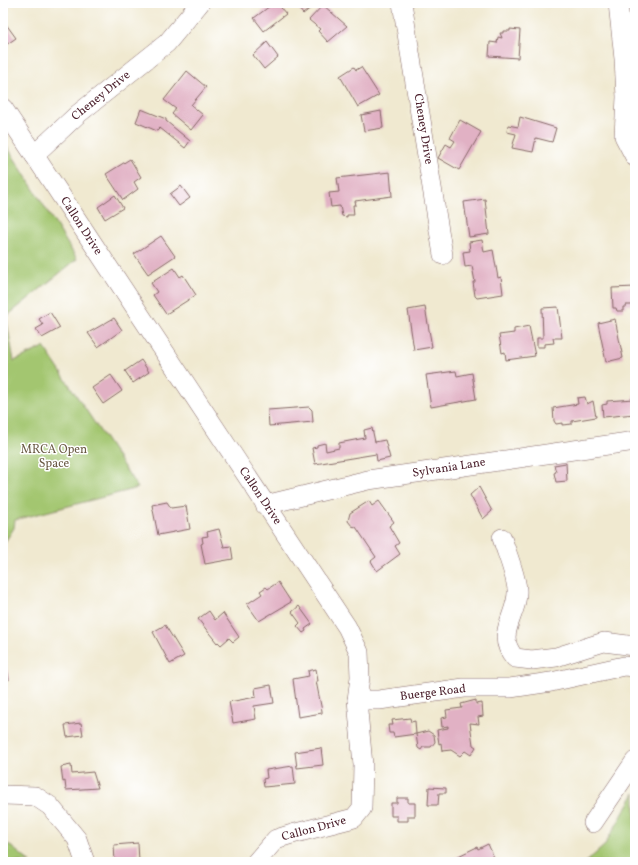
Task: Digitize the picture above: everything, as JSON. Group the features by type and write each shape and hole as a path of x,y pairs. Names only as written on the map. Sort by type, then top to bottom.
{"street":[{"name":"Cheney Drive","path":"34,155 78,114 167,43 200,3"},
{"name":"Cheney Drive","path":"402,3 444,255"},
{"path":"618,3 624,59 626,97 624,136 635,157"},
{"name":"Callon Drive","path":"3,108 347,627 359,652 360,677 357,700 363,765 362,808 354,818 292,834 276,840 256,862"},
{"name":"Sylvania Lane","path":"265,505 368,480 635,441"},
{"path":"502,538 516,588 516,602 506,633 508,650 515,658 532,660 556,657 604,642 635,646"},
{"name":"Buerge Road","path":"357,700 379,700 464,688 510,688 551,682 624,666 635,667"},
{"path":"593,823 635,761"},
{"path":"3,795 34,796 50,806 77,839 85,862"}],"green space":[{"name":"MRCA Open Space","path":"3,140 77,259 6,317 14,361 44,347 138,488 15,520 14,528 3,545"},
{"path":"635,793 635,862 586,862 604,846"},
{"path":"3,840 30,862 3,862"}],"building":[{"path":"274,3 283,3 285,5 281,8 286,14 264,31 254,18"},
{"path":"294,3 309,3 312,7 303,14"},
{"path":"323,5 347,26 328,42 318,31 320,29 309,20"},
{"path":"3,20 16,38 3,47"},
{"path":"510,29 520,30 518,58 489,56 490,42 497,43 498,37 502,38 500,33 503,33 503,31 510,31"},
{"path":"267,42 278,57 264,69 253,55"},
{"path":"354,67 356,70 361,67 379,95 358,107 340,76"},
{"path":"187,71 206,87 191,105 203,115 191,130 172,114 176,109 164,100"},
{"path":"141,109 166,119 166,121 190,141 185,148 160,128 157,131 136,122"},
{"path":"381,111 383,128 364,131 361,115"},
{"path":"520,117 556,128 552,142 536,138 533,152 512,148 516,134 507,132 508,125 518,127"},
{"path":"460,120 481,132 459,170 438,158 446,144 451,147 455,141 450,138"},
{"path":"130,159 141,177 134,182 138,189 123,200 106,174"},
{"path":"390,172 392,196 355,201 356,205 353,205 354,215 347,215 347,217 342,216 340,206 331,207 329,193 339,192 337,178"},
{"path":"181,186 190,198 179,206 170,194"},
{"path":"115,195 123,208 105,219 98,207"},
{"path":"485,199 489,234 469,237 464,202"},
{"path":"161,236 175,256 148,274 134,254"},
{"path":"482,240 484,252 493,250 498,278 501,277 503,294 477,298 475,296 473,282 475,282 472,266 465,267 463,252 470,251 469,242"},
{"path":"174,268 180,277 183,275 196,295 166,314 153,295 157,292 151,283"},
{"path":"635,287 635,305 626,305 626,307 623,307 623,311 617,311 616,308 613,308 612,288"},
{"path":"425,307 432,347 414,350 408,310"},
{"path":"558,307 562,338 553,338 554,343 544,344 544,347 537,347 537,338 543,338 542,308"},
{"path":"50,312 60,328 42,338 36,329 43,325 39,319"},
{"path":"114,318 122,330 98,347 88,333"},
{"path":"615,319 623,358 606,362 598,323"},
{"path":"529,326 535,356 506,360 505,352 502,353 499,335 514,333 514,329"},
{"path":"141,360 149,372 133,383 125,371"},
{"path":"456,371 457,376 472,373 476,399 431,407 426,375"},
{"path":"111,375 122,391 103,404 92,388"},
{"path":"633,395 635,395 635,414 603,417 602,405 607,404 607,401 633,399"},
{"path":"585,397 587,404 593,401 596,417 572,421 572,424 556,424 554,421 553,408 578,404 577,398"},
{"path":"309,407 312,410 313,422 269,426 268,410"},
{"path":"372,428 375,442 385,440 390,458 377,461 376,454 315,464 312,448 325,443 326,451 339,448 339,443 365,438 364,430"},
{"path":"566,463 567,481 556,482 554,465"},
{"path":"479,487 492,511 483,519 470,495"},
{"path":"369,501 372,506 379,501 394,522 389,526 399,543 395,546 400,554 377,571 371,561 376,557 356,527 352,526 348,521 350,513"},
{"path":"167,502 171,508 186,506 190,529 158,535 152,505"},
{"path":"219,529 224,547 231,546 233,559 205,564 201,544 203,543 202,537 208,536 207,532"},
{"path":"278,582 291,602 259,621 247,604 262,594 260,591 266,587 268,589"},
{"path":"299,606 312,624 305,629 306,631 303,633 297,626 300,623 292,612"},
{"path":"209,611 215,620 223,613 239,637 233,642 229,638 221,645 218,642 217,643 198,619"},
{"path":"165,625 184,656 170,664 153,632"},
{"path":"3,644 9,680 3,680"},
{"path":"316,669 318,681 316,681 322,713 298,717 293,679 309,676 308,671"},
{"path":"271,685 274,703 254,706 256,719 233,723 229,702 256,697 255,688"},
{"path":"476,700 476,704 482,703 483,716 478,717 479,724 470,723 473,745 476,747 471,755 465,751 460,756 451,750 442,751 441,743 439,744 437,730 448,728 448,726 442,727 441,718 447,717 446,710 462,708 461,704"},
{"path":"410,718 411,722 415,721 416,734 394,737 393,733 389,733 388,725 393,725 392,720"},
{"path":"81,723 83,735 67,737 65,725"},
{"path":"428,731 434,735 435,742 431,747 423,747 421,750 418,748 416,734"},
{"path":"321,748 323,765 297,768 295,752"},
{"path":"71,765 72,774 93,772 98,788 66,790 65,781 63,782 61,767"},
{"path":"293,766 295,784 264,787 263,779 267,778 266,770"},
{"path":"429,787 446,788 446,793 439,793 438,805 428,805"},
{"path":"397,798 408,798 408,803 415,803 415,816 408,816 408,821 397,821 397,816 391,816 391,803 397,803"},
{"path":"138,843 139,862 115,862 114,845"},
{"path":"488,844 496,862 446,862 477,847 478,849"}]}
